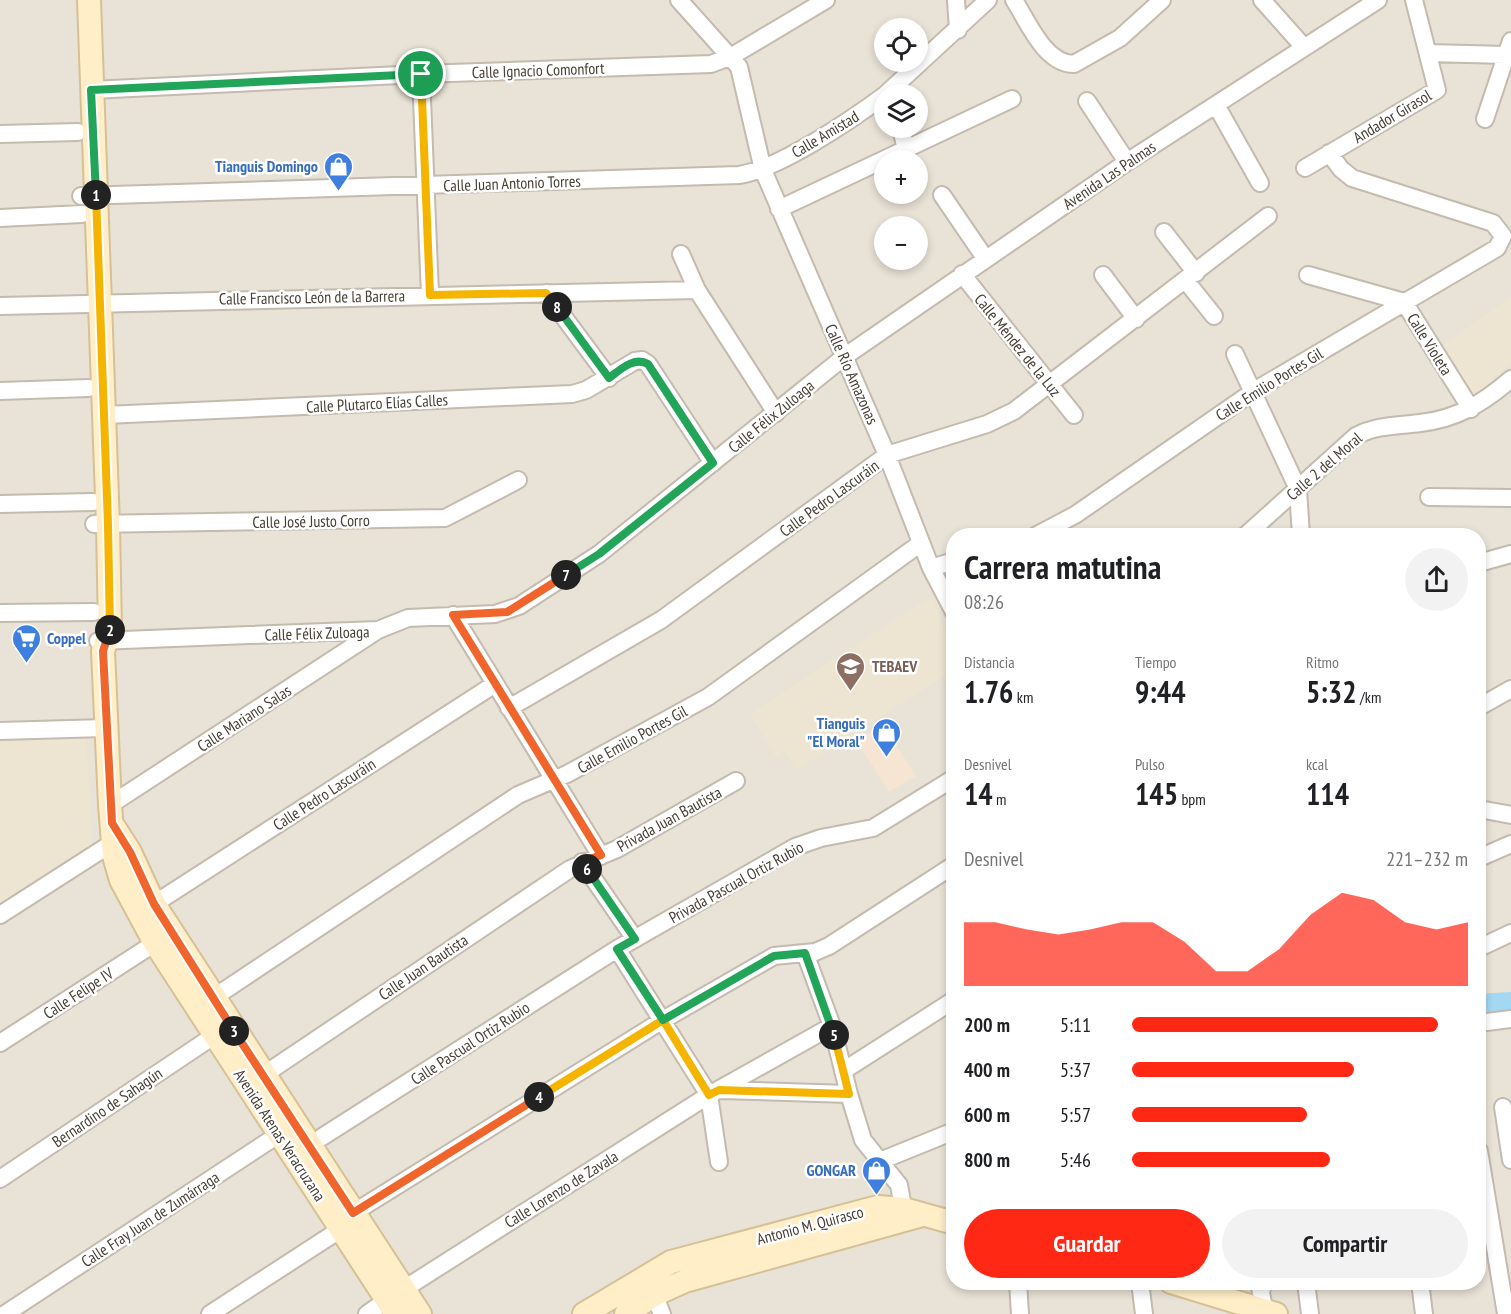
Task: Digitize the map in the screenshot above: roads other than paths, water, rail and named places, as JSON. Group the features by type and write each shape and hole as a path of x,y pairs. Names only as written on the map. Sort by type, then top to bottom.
{"main road":[{"name":"Avenida Atenas Veracruzana","path":"75,0 78,132 105,415 101,524 94,612 103,644"},
{"name":"Avenida Atenas Veracruzana","path":"86,202 91,90 89,0"},
{"name":"Avenida Atenas Veracruzana","path":"93,302 89,388 93,502 101,524 105,728 121,880 155,943 214,1035 256,1080"},
{"name":"Avenida Atenas Veracruzana","path":"114,827 154,904 213,998 256,1080 396,1301 420,1314"},
{"name":"Antonio M. Quirasco","path":"626,1314 654,1295 671,1262 878,1207 946,1222"},
{"path":"1205,1290 1265,1304"},
{"name":"Antonio M. Quirasco","path":"584,1314 654,1295"}],"street":[{"name":"Calle Río Amazonas","path":"679,0 732,56 743,77 763,170 887,455 931,568 946,597"},
{"name":"Calle Ignacio Comonfort","path":"91,90 421,74 711,64 732,56 826,0"},
{"path":"956,0 958,30"},
{"name":"Calle Amistad","path":"900,84 988,0"},
{"path":"1014,0 1050,54 1067,64 1084,61 1120,38 1162,0"},
{"path":"1262,0 1303,46"},
{"name":"Avenida Las Palmas","path":"844,357 1127,162 1303,46 1378,0"},
{"name":"Andador Girasol","path":"1329,153 1437,90 1414,0"},
{"path":"1429,52 1509,48 1485,119"},
{"path":"421,74 430,295"},
{"path":"903,138 906,150 1012,99"},
{"path":"1088,101 1127,162"},
{"name":"Calle Amistad","path":"763,170 874,104"},
{"path":"1216,105 1260,183"},
{"path":"0,134 78,132"},
{"path":"1305,168 1329,153"},
{"name":"Calle Emilio Portes Gil","path":"1050,528 1075,515 1254,391 1497,248 1503,236 1500,228 1485,219 1352,177 1341,169 1329,153"},
{"path":"779,209 874,165"},
{"name":"Calle Juan Antonio Torres","path":"0,218 86,202 739,175 763,170"},
{"path":"942,195 985,258"},
{"name":"Calle Pedro Lascuráin","path":"509,708 661,621 887,455 1000,419 1136,319 1268,216"},
{"path":"1164,232 1214,316"},
{"path":"681,254 697,290 776,413"},
{"name":"Calle Méndez de la Luz","path":"962,274 1074,415"},
{"path":"1103,275 1136,319"},
{"name":"Calle Violeta","path":"1308,275 1404,302 1471,409"},
{"name":"Calle Francisco León de la Barrera","path":"0,306 93,302 697,290"},
{"path":"546,293 609,378"},
{"path":"1235,354 1298,489 1300,528"},
{"name":"Calle Félix Zuloaga","path":"103,644 378,630 408,618 495,614 519,606 599,554 844,357"},
{"name":"Calle Plutarco Elías Calles","path":"105,415 572,394 609,378 635,361 642,360 648,364 713,463"},
{"name":"Calle 2 del Moral","path":"1254,528 1356,436 1366,431 1441,420 1471,409 1511,379"},
{"path":"0,391 89,388"},
{"name":"Calle José Justo Corro","path":"101,524 445,518 518,480"},
{"path":"1429,497 1511,498"},
{"path":"0,504 93,502"},
{"name":"Calle Emilio Portes Gil","path":"213,998 518,795 553,780 708,697 921,543"},
{"path":"1486,561 1511,554"},
{"path":"931,568 946,563"},
{"path":"0,613 94,612"},
{"path":"453,615 601,855"},
{"name":"Calle Mariano Salas","path":"0,915 378,630"},
{"name":"Calle Pedro Lascuráin","path":"154,904 495,684"},
{"path":"1486,703 1511,689"},
{"path":"0,730 105,728"},
{"name":"Privada Juan Bautista","path":"601,855 617,849 736,781"},
{"name":"Privada Pascual Ortiz Rubio","path":"617,949 795,847 821,838 873,828 946,783"},
{"path":"1486,810 1511,815"},
{"path":"1486,855 1511,844"},
{"name":"Calle Juan Bautista","path":"256,1080 582,862 601,855"},
{"path":"582,862 635,939"},
{"path":"210,1314 347,1221 663,1020 774,956 805,953 829,946 946,870"},
{"path":"1486,945 1511,933"},
{"name":"Calle Felipe IV","path":"0,1043 155,943"},
{"path":"617,949 714,1092 719,1162"},
{"name":"Calle Pascual Ortiz Rubio","path":"322,1137 617,949"},
{"path":"805,953 832,1026 863,1140 898,1185 910,1215"},
{"path":"843,1071 946,1005"},
{"path":"1486,1022 1511,1019"},
{"name":"Calle Lorenzo de Zavala","path":"367,1314 396,1301 714,1092 832,1026"},
{"name":"Bernardino de Sahagún","path":"0,1179 214,1035"},
{"path":"714,1092 849,1094"},
{"path":"1503,1107 1511,1160"},
{"name":"Calle Fray Juan de Zumárraga","path":"5,1314 288,1129"},
{"path":"880,1161 946,1134"},
{"path":"1486,1193 1506,1314"},
{"path":"1018,1290 1020,1314"},
{"path":"1141,1290 1144,1314"},
{"path":"1305,1290 1310,1314"},
{"path":"1420,1290 1424,1314"}],"waterway":[{"path":"1486,1007 1511,1005"}],"place":[{"name":"Tianguis Domingo","path":"339,192"},
{"name":"Coppel","path":"26,664"},
{"name":"TEBAEV","path":"851,692"},
{"name":"Tianguis \"El Moral\"","path":"886,758"},
{"name":"GONGAR","path":"877,1196"}]}
